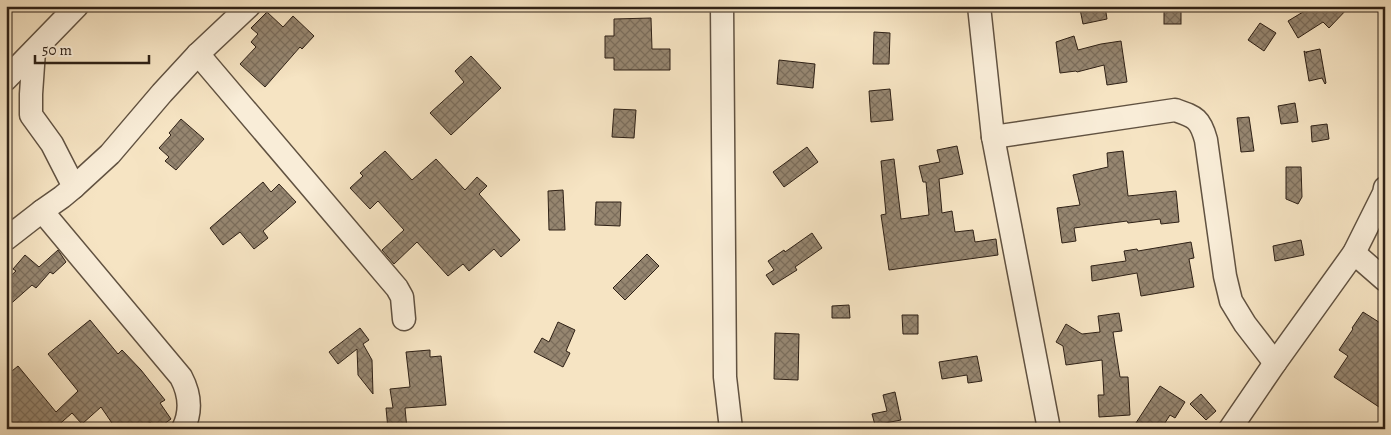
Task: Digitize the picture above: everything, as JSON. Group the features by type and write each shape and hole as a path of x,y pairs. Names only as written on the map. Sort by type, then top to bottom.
{"street":[{"path":"6,80 77,6"},
{"path":"6,239 62,197 110,154 198,54 249,6"},
{"path":"722,6 725,377 731,429"},
{"path":"979,6 992,137 1049,429"},
{"path":"34,51 30,94 31,115 52,144 74,187"},
{"path":"198,54 397,288 402,298 404,320"},
{"path":"992,137 1175,110 1192,116 1202,126 1206,140 1225,276 1231,301 1245,324 1275,363"},
{"path":"1230,429 1354,253 1385,188"},
{"path":"42,211 181,377 187,388 190,402 188,419 183,429"},
{"path":"1354,253 1385,280"}],"building":[{"path":"1105,6 1107,19 1083,24 1080,9"},
{"path":"1313,6 1350,6 1329,28 1323,22 1298,38 1288,21"},
{"path":"1164,9 1181,9 1181,24 1164,24"},
{"path":"267,12 283,27 293,16 314,36 302,49 300,47 265,87 240,64 256,47 251,42 258,34 251,28"},
{"path":"651,18 652,49 670,49 670,70 614,70 614,58 605,58 605,36 614,36 614,19"},
{"path":"1260,23 1276,33 1264,51 1248,40"},
{"path":"874,32 890,33 889,64 873,64"},
{"path":"1074,36 1078,50 1121,41 1127,82 1107,85 1104,65 1077,72 1060,73 1056,42"},
{"path":"1320,49 1325,84 1322,78 1309,81 1304,51 1307,53"},
{"path":"471,56 501,88 451,135 430,113 464,82 455,71"},
{"path":"779,60 815,64 813,88 777,84"},
{"path":"890,89 893,120 871,122 869,91"},
{"path":"1295,103 1298,122 1281,124 1278,106"},
{"path":"614,109 636,110 634,138 612,137"},
{"path":"1249,117 1254,151 1241,152 1237,118"},
{"path":"181,119 204,139 176,170 165,161 169,157 159,148 171,135 169,133"},
{"path":"1327,124 1329,139 1312,142 1311,126"},
{"path":"957,146 963,174 939,179 942,213 952,211 955,232 973,230 975,242 996,239 998,255 889,270 881,215 886,214 881,161 894,159 901,219 929,215 926,182 923,182 919,166 940,162 937,150"},
{"path":"807,147 818,162 784,187 773,172"},
{"path":"385,151 412,180 436,159 465,190 477,177 487,186 479,194 520,240 501,257 494,249 469,271 463,264 448,276 417,242 394,264 382,250 404,230 378,201 370,209 350,188 363,176 360,173"},
{"path":"1123,151 1128,196 1176,191 1179,222 1161,224 1160,219 1074,228 1076,241 1062,243 1057,208 1080,205 1073,175 1108,167 1107,153"},
{"path":"1286,167 1301,167 1302,197 1298,204 1286,199"},
{"path":"263,182 271,192 279,184 296,202 263,231 268,238 254,249 240,232 223,245 210,228"},
{"path":"563,190 565,230 549,230 548,191"},
{"path":"596,202 621,202 620,226 595,225"},
{"path":"812,233 822,248 795,267 797,270 773,285 766,275 774,270 768,261 784,250 785,252"},
{"path":"1301,240 1304,255 1275,261 1273,246"},
{"path":"1191,242 1194,258 1189,259 1194,287 1141,296 1137,273 1092,281 1091,266 1126,261 1124,251 1137,249 1138,251"},
{"path":"58,250 66,262 53,274 50,272 36,288 32,285 6,308 6,280 16,271 13,269 25,255 39,267"},
{"path":"647,254 659,266 625,300 613,288"},
{"path":"849,305 850,318 832,318 832,306"},
{"path":"1363,312 1385,326 1385,411 1334,377 1348,356 1339,350"},
{"path":"1119,313 1122,331 1113,332 1120,377 1128,377 1130,415 1099,417 1098,395 1104,395 1102,360 1066,365 1063,346 1056,342 1066,324 1082,334 1100,332 1098,316"},
{"path":"902,315 918,315 918,334 903,334"},
{"path":"90,320 118,354 122,350 141,370 165,400 160,403 171,419 157,429 154,429 150,422 140,429 116,429 101,407 82,424 72,413 54,429 6,429 6,376 18,366 56,412 78,391 48,354"},
{"path":"558,322 575,330 566,351 570,353 563,367 534,352 542,338 549,342"},
{"path":"360,328 369,340 363,344 372,360 373,394 358,375 357,349 338,364 329,352"},
{"path":"775,333 799,334 798,380 774,379"},
{"path":"430,350 430,357 441,356 446,405 405,408 407,429 388,429 386,408 393,408 390,389 410,387 406,352"},
{"path":"977,356 982,381 968,383 967,375 942,379 939,362"},
{"path":"1160,386 1185,402 1175,418 1170,415 1161,429 1132,429"},
{"path":"895,392 901,420 875,425 872,414 887,411 883,395"},
{"path":"1201,394 1216,411 1206,420 1190,404"}]}
